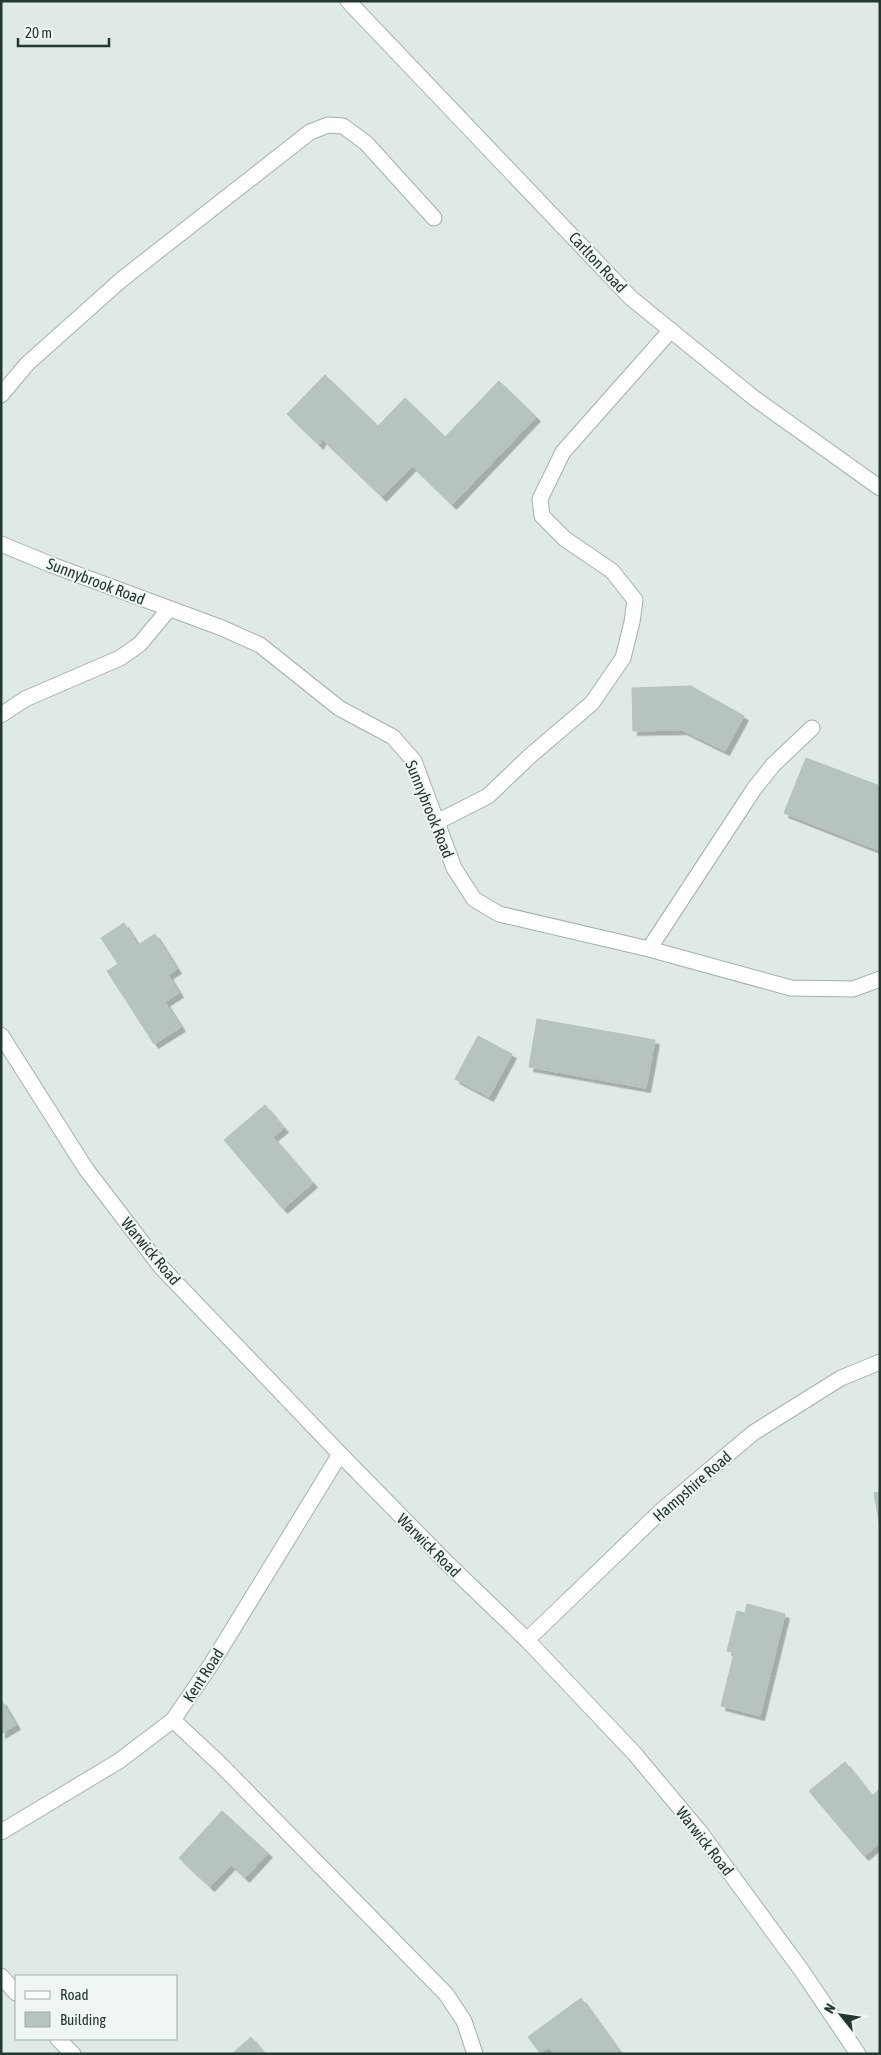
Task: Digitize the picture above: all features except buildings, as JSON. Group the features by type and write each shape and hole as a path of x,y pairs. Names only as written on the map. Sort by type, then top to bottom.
{"street":[{"name":"Carlton Road","path":"348,1 631,298 754,398 880,488"},
{"path":"1,395 27,364 121,280 310,132 328,126 343,126 366,143 434,218"},
{"path":"437,822 488,796 531,755 592,703 623,658 632,622 635,600 612,571 565,539 542,516 540,499 563,452 671,330"},
{"name":"Sunnybrook Road","path":"1,544 52,565 222,628 260,645 339,708 393,737 414,761 454,868 474,899 499,914 649,949 791,988 853,989 880,979"},
{"path":"1,715 25,699 120,658 140,644 169,609"},
{"path":"649,949 754,789 773,765 812,728"},
{"name":"Warwick Road","path":"1,1035 86,1169 161,1267 340,1454 449,1565 527,1640 634,1753 700,1832 802,1971 858,2054"},
{"name":"Hampshire Road","path":"527,1640 661,1512 753,1433 841,1378 880,1362"},
{"name":"Kent Road","path":"1,1832 119,1761 173,1720 212,1663 340,1454"},
{"path":"173,1720 220,1764 446,1994 464,2021 475,2054"},
{"path":"1,1976 15,1992"},
{"path":"59,2040 73,2054"}]}
